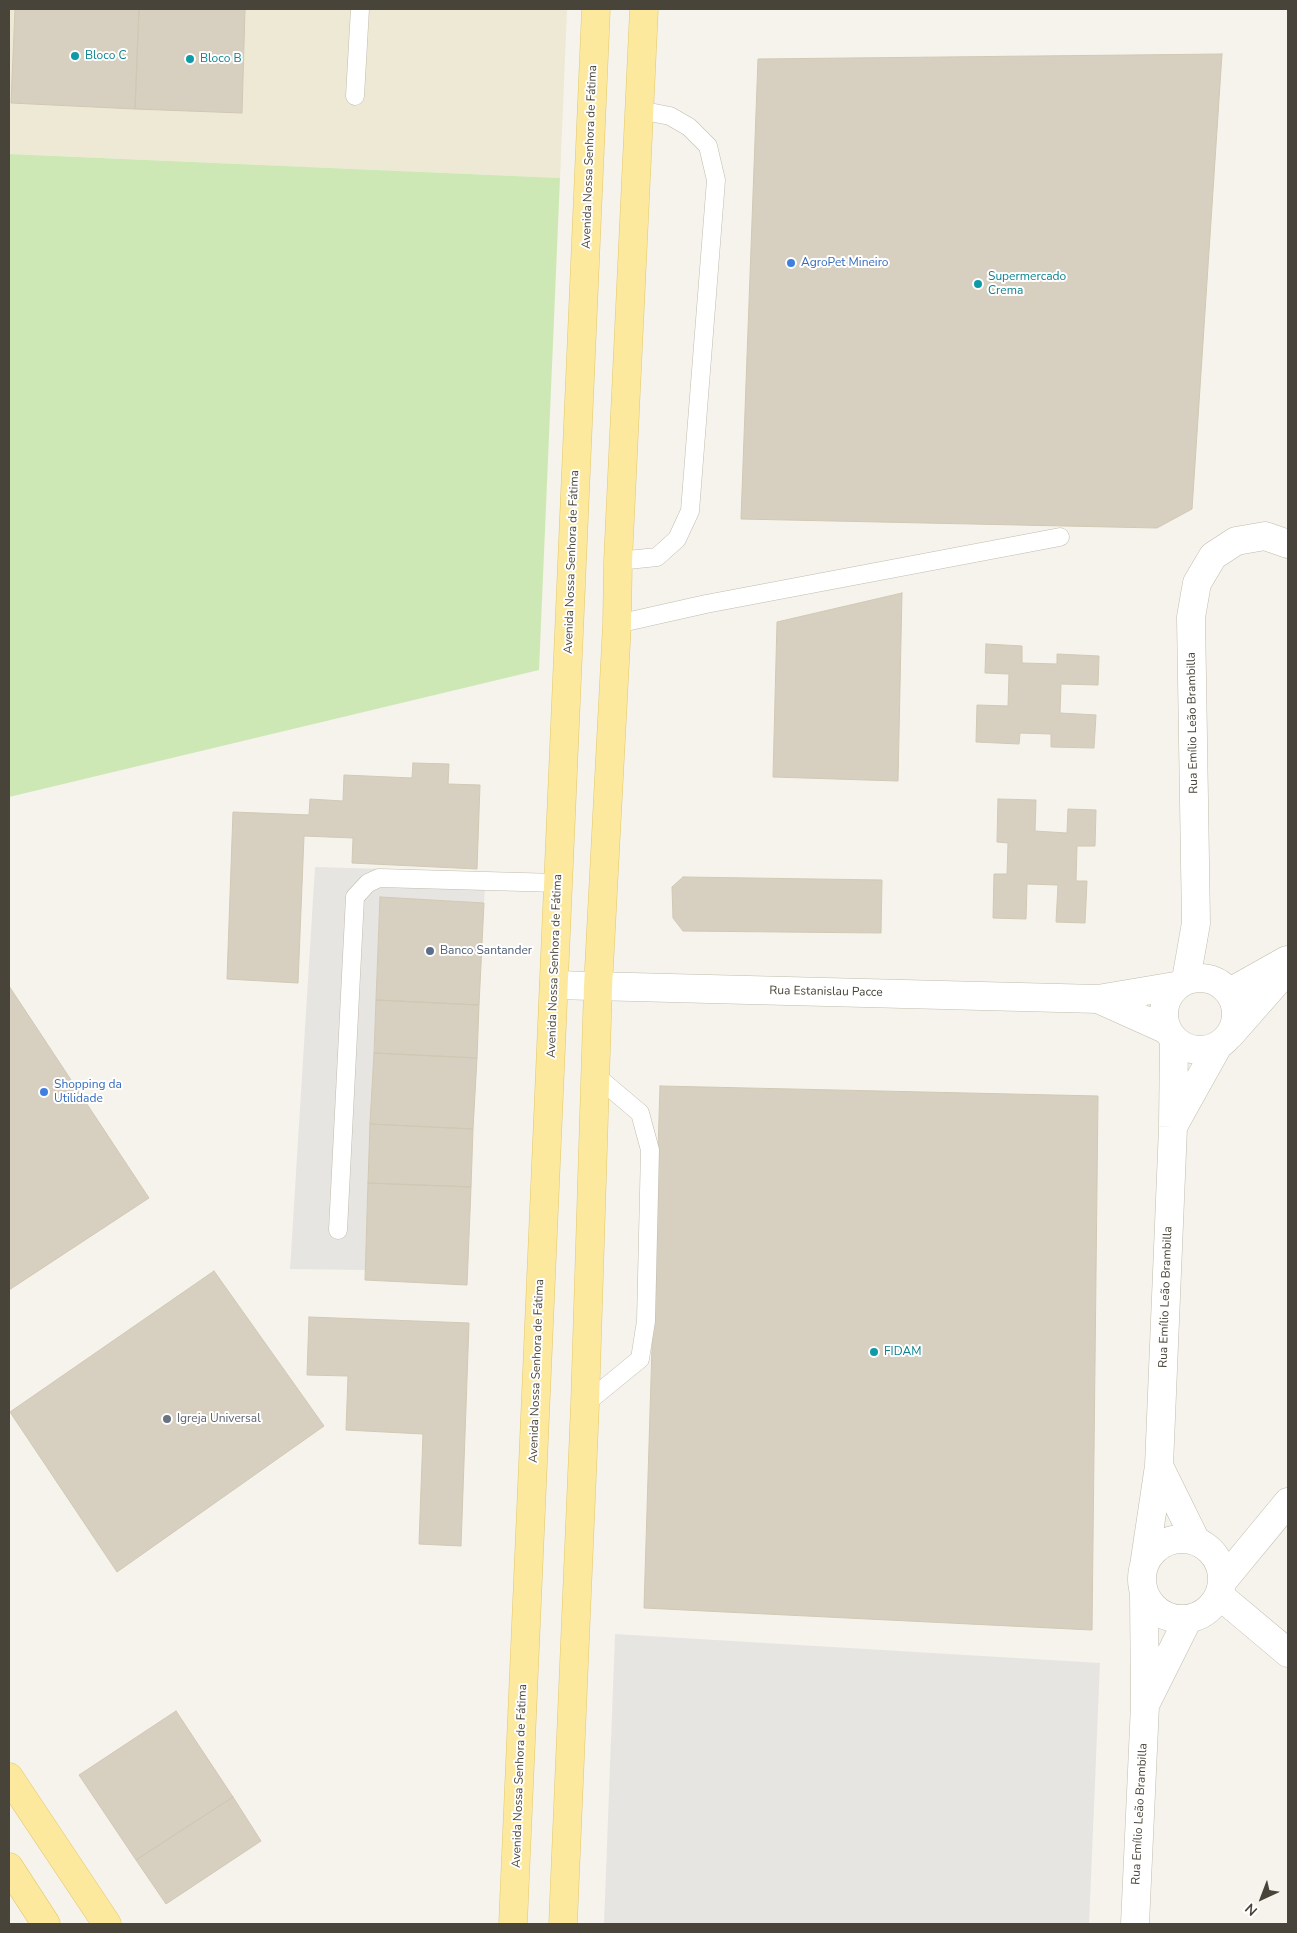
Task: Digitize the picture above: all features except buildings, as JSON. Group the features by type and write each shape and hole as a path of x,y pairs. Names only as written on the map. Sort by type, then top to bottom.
{"main road":[{"name":"Avenida Nossa Senhora de Fátima","path":"513,1924 596,9"},
{"path":"563,1924 585,1404 598,987 618,624 618,561 644,9"},
{"path":"9,1777 107,1924"},
{"path":"9,1867 46,1924"}],"street":[{"name":"Rua Emílio Leão Brambilla","path":"1181,983 1196,923 1191,617 1197,583 1213,556 1236,540 1265,536 1288,544"},
{"name":"Rua Emílio Leão Brambilla","path":"1196,923 1225,988"},
{"path":"1225,988 1288,960"},
{"path":"1223,1042 1234,1027 1237,1016 1235,1003 1225,988 1210,979 1198,978 1181,983 1168,996 1164,1007 1164,1019 1171,1035 1184,1047 1195,1050 1208,1050 1223,1042 1288,969"},
{"name":"Rua Estanislau Pacce","path":"554,985 1098,999 1181,983"},
{"name":"Rua Estanislau Pacce","path":"1098,999 1171,1035"},
{"name":"Rua Emílio Leão Brambilla","path":"1136,1924 1145,1705 1144,1579 1158,1466 1173,1127 1171,1035"},
{"name":"Rua Emílio Leão Brambilla","path":"1173,1127 1223,1042"},
{"name":"Rua Emílio Leão Brambilla","path":"1158,1466 1202,1544"},
{"path":"1194,1617 1211,1606 1220,1589 1288,1502"},
{"path":"1202,1544 1265,1532"},
{"path":"1183,1538 1202,1544 1216,1557 1221,1569 1220,1589 1279,1645 1194,1617 1174,1618 1161,1613 1151,1604 1144,1579 1149,1555 1159,1546 1171,1540 1183,1538"},
{"name":"Rua Emílio Leão Brambilla","path":"1145,1705 1194,1617"}],"lane":[{"path":"356,96 360,9"},
{"path":"618,561 657,557 677,539 690,511 716,180 708,146 689,127 670,116 639,110"},
{"path":"618,624 716,603 1060,537"},
{"path":"338,1230 355,897 368,883 379,878 558,883"},
{"path":"585,1404 640,1359 646,1321 650,1150 640,1113 595,1075"}],"shaded area":[{"path":"9,9 567,9 560,178 9,154"},
{"path":"315,867 486,872 484,903 380,897 365,1270 290,1269"},
{"path":"615,1634 1100,1663 1089,1924 604,1924"}],"green space":[{"path":"9,154 560,178 539,670 9,797"}],"place":[{"name":"Bloco C","path":"75,56"},
{"name":"Bloco B","path":"190,59"},
{"name":"AgroPet Mineiro","path":"791,263"},
{"name":"Supermercado Crema","path":"978,284"},
{"name":"Banco Santander","path":"430,951"},
{"name":"Shopping da Utilidade","path":"44,1092"},
{"name":"FIDAM","path":"874,1352"},
{"name":"Igreja Universal","path":"167,1419"}]}
